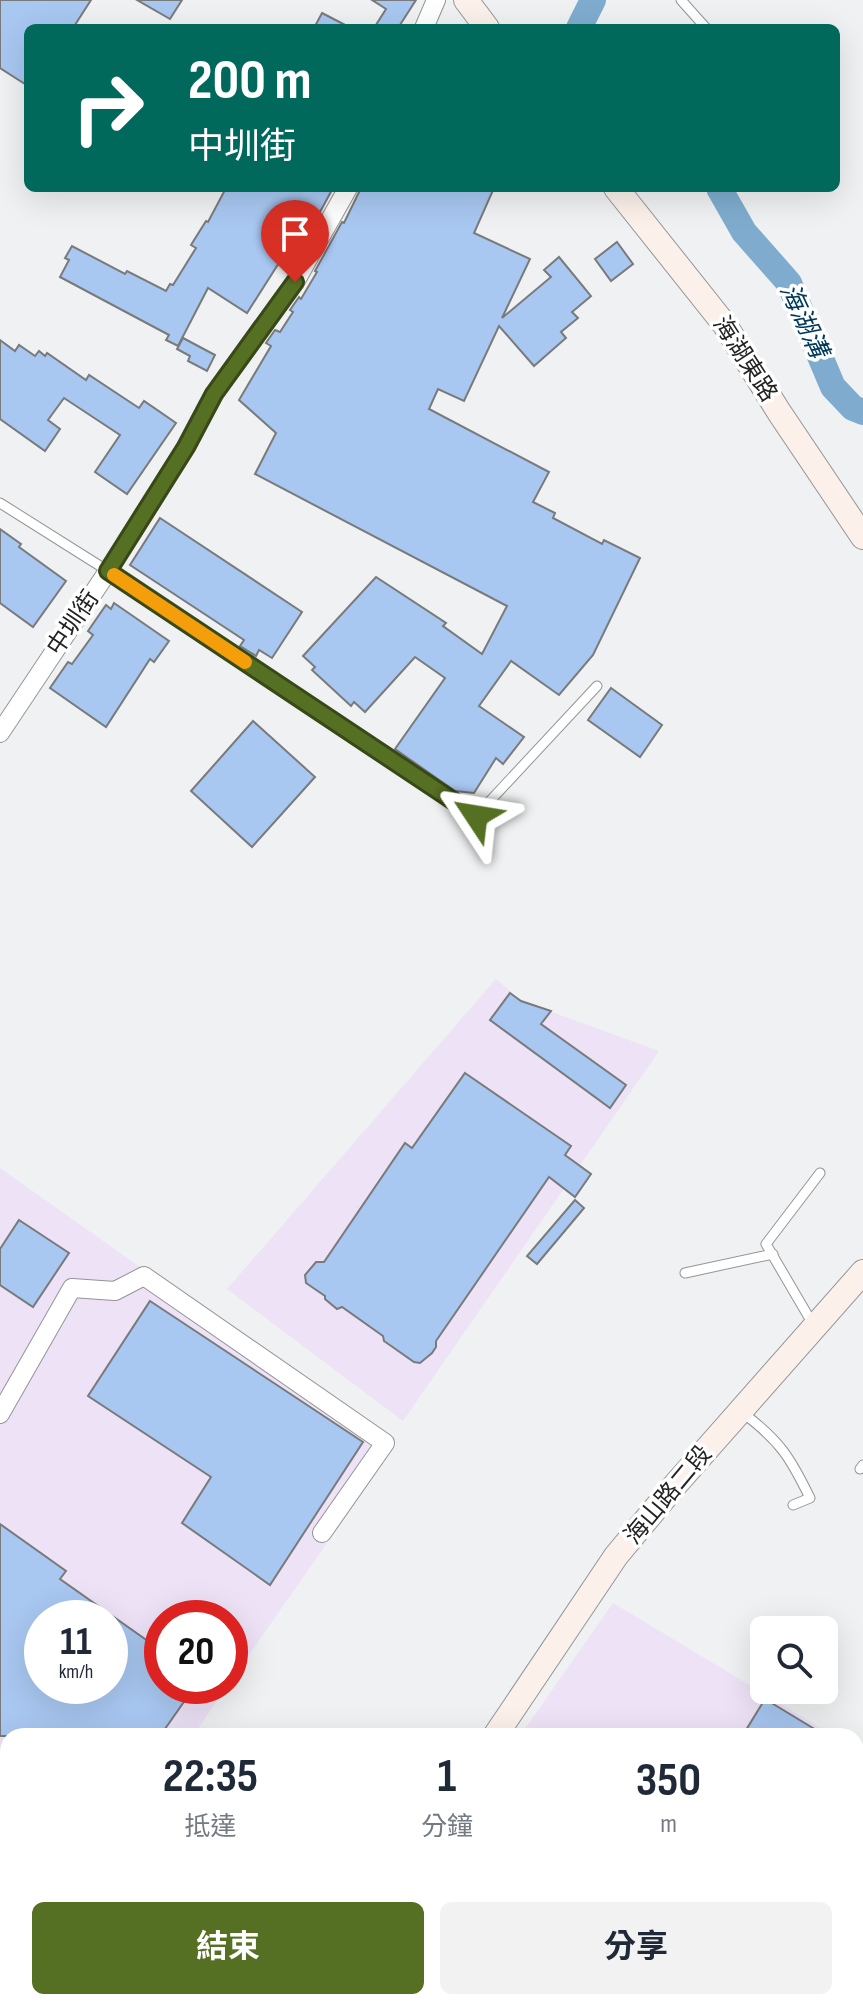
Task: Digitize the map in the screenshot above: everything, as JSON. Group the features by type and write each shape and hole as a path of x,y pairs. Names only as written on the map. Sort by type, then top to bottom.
{"main road":[{"path":"466,0 484,24"},
{"name":"海湖東路","path":"619,192 725,325 863,537"},
{"name":"海山路二段","path":"500,1728 616,1556 863,1272"}],"street":[{"path":"426,24 436,0"},
{"name":"中圳街","path":"0,733 108,571 186,447 214,394 295,282 346,192"},
{"path":"0,1414 72,1288 115,1291 144,1276 385,1443 322,1533"}],"lane":[{"path":"681,0 702,24"},
{"path":"0,503 108,571 476,816 597,686"},
{"path":"814,1326 766,1244 820,1173"},
{"path":"685,1273 773,1254"},
{"path":"740,1411 771,1435 791,1460 810,1498 793,1505"}],"shaded area":[{"path":"496,979 521,1001 659,1051 403,1421 227,1289"},
{"path":"0,1168 394,1447 248,1656 248,1600 144,1600 144,1704 215,1704 198,1728 0,1728"},
{"path":"613,1603 750,1685 750,1704 781,1704 821,1728 526,1728"}],"building":[{"path":"0,0 91,0 76,24 24,24 24,83 0,68"},
{"path":"137,0 182,0 170,19"},
{"path":"372,0 416,0 401,24 377,24 386,9"},
{"path":"322,13 343,24 316,24"},
{"path":"224,192 331,192 294,260 284,255 247,313 208,288 178,346 166,340 169,335 60,277 72,246 166,291 196,248 191,245"},
{"path":"359,192 492,192 474,233 530,259 502,318 551,277 544,270 559,257 591,296 572,312 578,318 561,332 566,338 534,366 499,326 464,401 438,389 429,409 549,472 533,502 555,513 553,518 602,544 604,540 640,558 593,655 559,695 511,661 479,706 524,737 503,764 496,758 474,793 455,791 395,749 445,678 415,657 365,712 354,702 351,706 312,670 315,667 303,656 376,577 446,623 443,626 482,654 507,606 255,474 276,433 239,400 271,346 266,343 275,330 280,332 293,312 290,310 299,297 301,299"},
{"path":"617,242 633,264 611,281 595,259"},
{"path":"183,338 215,355 207,371 188,361 190,356 177,349"},
{"path":"0,340 15,351 19,345 35,356 39,351 45,356 47,353 86,380 89,375 139,408 144,401 176,423 127,494 95,472 120,435 64,398 48,420 60,429 45,451 0,419"},
{"path":"160,518 302,612 272,658 259,650 256,656 240,646 244,640 130,565"},
{"path":"0,529 66,581 33,627 0,603"},
{"path":"114,603 169,641 154,662 150,659 106,727 50,688 68,662 72,664 93,635 88,631 106,605 111,609"},
{"path":"611,688 662,725 640,757 588,720"},
{"path":"253,721 315,777 252,847 191,791"},
{"path":"510,993 521,1001 551,1011 541,1024 626,1085 610,1108 490,1020"},
{"path":"465,1073 571,1146 565,1155 591,1174 575,1197 549,1177 436,1341 432,1353 420,1363 384,1341 383,1336 342,1307 337,1309 306,1283 305,1275 316,1262 324,1262 405,1143 412,1148"},
{"path":"575,1200 584,1208 537,1264 527,1256"},
{"path":"19,1220 69,1253 33,1307 0,1285 0,1249"},
{"path":"150,1301 363,1442 270,1585 182,1523 211,1477 88,1396"},
{"path":"0,1524 66,1571 60,1579 90,1600 24,1600 24,1704 128,1704 128,1627 144,1638 144,1704 182,1704 166,1728 0,1728"},
{"path":"762,1704 773,1704 813,1728 747,1728"}],"waterway":[{"name":"海湖溝","path":"581,24 593,0"},
{"name":"海湖溝","path":"721,192 744,232 789,283 833,387 853,408 863,412"}],"slow traffic":[{"path":"114,575 245,662"}],"route":[{"path":"295,282 214,394 186,447 108,571 476,816"}]}
